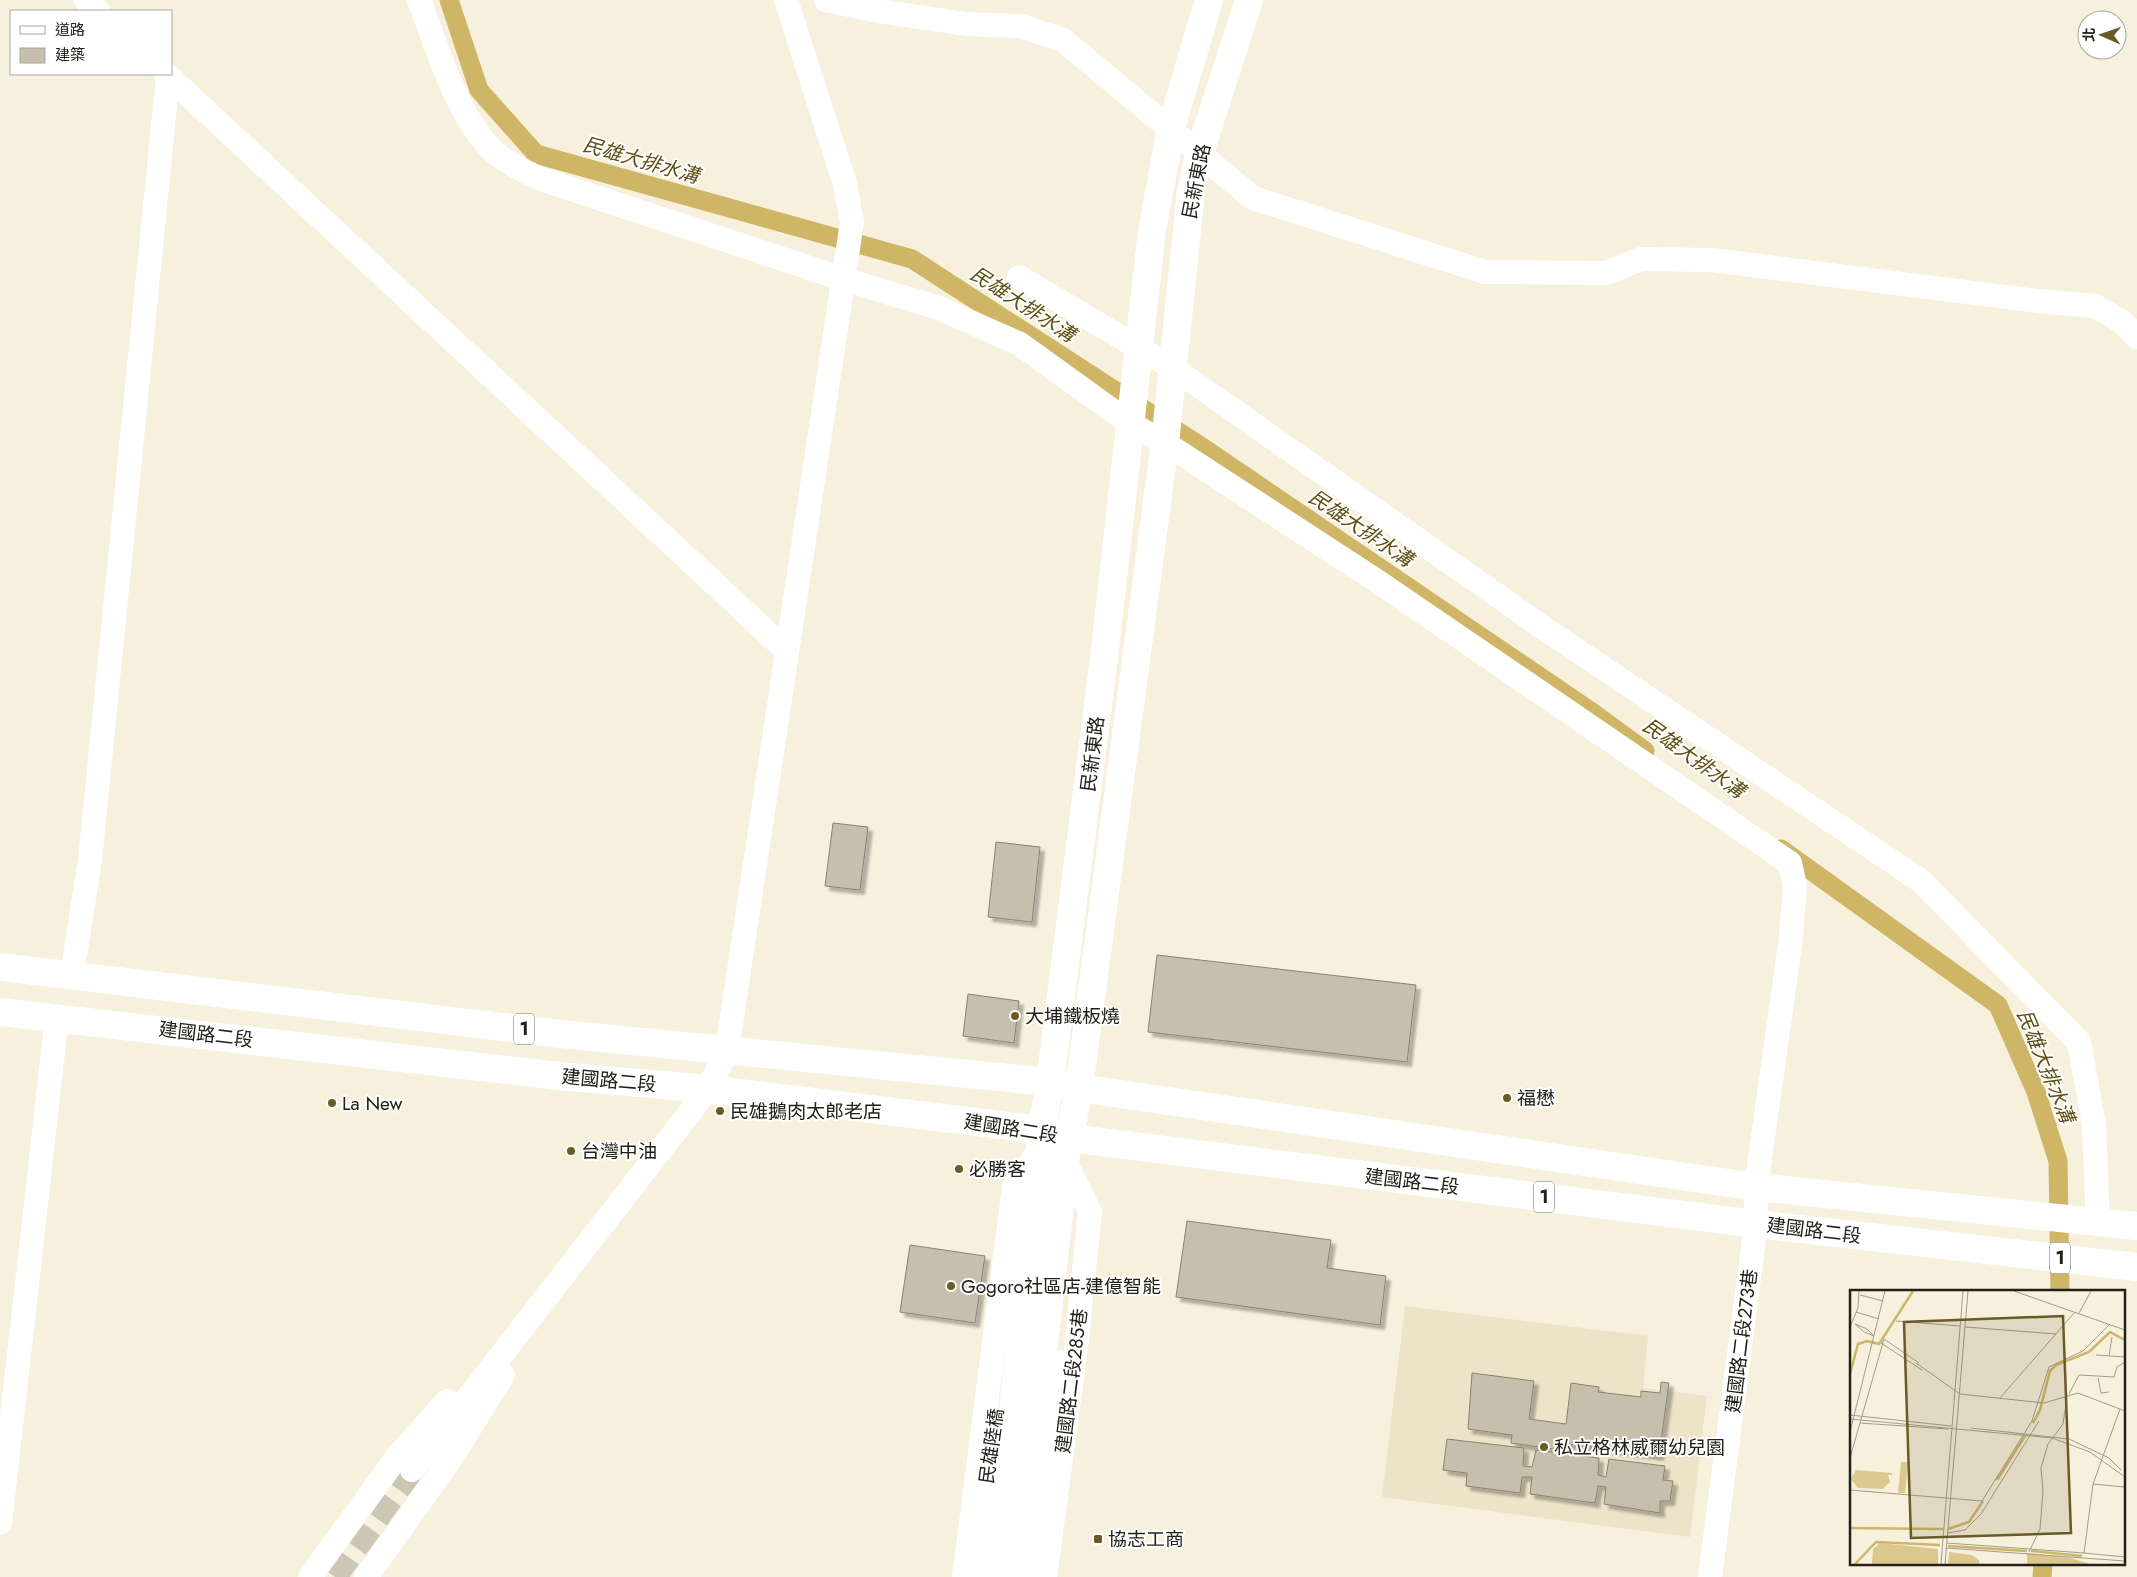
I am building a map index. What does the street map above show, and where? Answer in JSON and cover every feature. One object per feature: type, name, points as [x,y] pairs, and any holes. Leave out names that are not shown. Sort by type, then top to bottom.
[{"type":"main road","name":"民新東路","points":[[1035,1320],[1041,1140],[1104,658],[1152,232],[1171,128],[1209,0]]},
{"type":"main road","name":"民新東路","points":[[1035,1320],[1079,1088],[1165,443],[1190,192],[1199,154],[1249,0]]},
{"type":"main road","name":"建國路二段","points":[[0,966],[561,1034],[1050,1082],[1079,1088],[1756,1187],[2098,1222]]},
{"type":"main road","name":"建國路二段","points":[[0,1012],[57,1017],[559,1076],[708,1089],[1041,1140],[1067,1149],[1756,1224],[2137,1268]]},
{"type":"main road","name":"1","points":[[2098,1222],[2137,1226]]},
{"type":"main road","name":"民雄陸橋","points":[[987,1577],[1012,1420],[1035,1320]]},
{"type":"main road","name":"民雄陸橋","points":[[1011,1577],[1035,1320]]},
{"type":"street","points":[[86,0],[97,10]]},
{"type":"street","name":"建國路二段273巷","points":[[419,0],[445,68],[470,123],[498,155],[538,178],[939,308],[1020,344],[1131,424],[1165,443],[1377,581],[1790,863],[1796,886],[1790,945],[1756,1187],[1756,1224],[1710,1577]]},
{"type":"street","points":[[412,1470],[708,1089],[726,1050],[852,222],[845,184],[786,0]]},
{"type":"street","points":[[826,0],[878,11],[966,24],[1020,26],[1063,40],[1253,198],[1485,272],[1606,273],[1641,259],[1712,260],[2038,301],[2095,306],[2121,321],[2137,337]]},
{"type":"street","points":[[167,75],[787,651]]},
{"type":"street","points":[[72,975],[90,860],[167,75]]},
{"type":"street","points":[[1019,277],[1173,368],[1545,629],[1921,881],[2079,1042],[2094,1125],[2098,1222]]},
{"type":"street","points":[[0,1523],[57,1017]]},
{"type":"street","points":[[964,1577],[1014,1187],[1041,1140]]},
{"type":"street","name":"建國路二段285巷","points":[[1045,1577],[1076,1348],[1090,1212],[1067,1149]]},
{"type":"street","points":[[310,1577],[397,1457],[573,1263]]},
{"type":"street","points":[[366,1577],[449,1461],[573,1263]]},
{"type":"street","points":[[1026,1577],[1035,1320]]},
{"type":"street","name":"民雄陸橋","points":[[973,1577],[1035,1320]]},
{"type":"shaded area","name":"私立格林威爾幼兒園","points":[[1405,1306],[1648,1336],[1643,1388],[1707,1396],[1690,1537],[1382,1497]]},
{"type":"building","points":[[833,823],[868,827],[860,890],[825,886]]},
{"type":"building","points":[[996,842],[1040,847],[1032,922],[988,917]]},
{"type":"building","points":[[1157,955],[1416,985],[1407,1062],[1148,1032]]},
{"type":"building","points":[[968,994],[1019,1001],[1014,1043],[963,1036]]},
{"type":"building","points":[[1187,1221],[1331,1240],[1327,1268],[1386,1276],[1380,1325],[1176,1297]]},
{"type":"building","points":[[910,1245],[985,1256],[975,1323],[900,1312]]},
{"type":"building","points":[[1472,1373],[1534,1381],[1529,1419],[1566,1424],[1571,1383],[1599,1387],[1598,1392],[1641,1397],[1641,1391],[1660,1393],[1661,1382],[1669,1383],[1659,1456],[1568,1444],[1567,1451],[1511,1443],[1512,1435],[1468,1429]]},
{"type":"building","points":[[1447,1439],[1524,1448],[1523,1466],[1532,1467],[1536,1450],[1599,1458],[1598,1475],[1606,1477],[1609,1459],[1665,1466],[1663,1480],[1673,1481],[1670,1501],[1660,1501],[1660,1513],[1604,1504],[1606,1487],[1598,1486],[1595,1503],[1530,1494],[1532,1477],[1522,1477],[1520,1493],[1466,1486],[1467,1473],[1443,1470]]},
{"type":"waterway","name":"民雄大排水溝","points":[[449,0],[479,90],[536,154],[912,259],[1202,447],[1589,710],[1645,751]]},
{"type":"waterway","name":"民雄大排水溝","points":[[1781,849],[1998,1005],[2036,1092],[2058,1161],[2060,1290]]},
{"type":"waterway","name":"民雄大排水溝","points":[[2042,1577],[2043,1564]]},
{"type":"tunnel","points":[[335,1577],[412,1470]]},
{"type":"place","name":"大埔鐵板燒","points":[[1015,1016]]},
{"type":"place","name":"福懋","points":[[1507,1098]]},
{"type":"place","name":"La New","points":[[332,1103]]},
{"type":"place","name":"民雄鵝肉太郎老店","points":[[720,1111]]},
{"type":"place","name":"台灣中油","points":[[571,1151]]},
{"type":"place","name":"必勝客","points":[[959,1169]]},
{"type":"place","name":"Gogoro社區店-建億智能","points":[[951,1286]]},
{"type":"place","name":"私立格林威爾幼兒園","points":[[1544,1447]]},
{"type":"place","name":"協志工商","points":[[1098,1539]]}]
